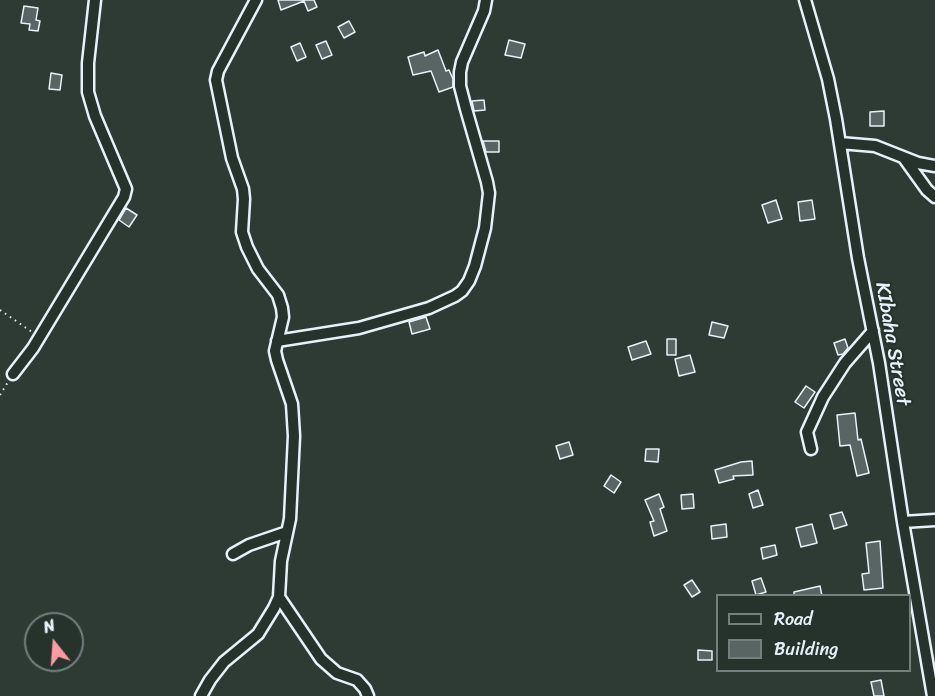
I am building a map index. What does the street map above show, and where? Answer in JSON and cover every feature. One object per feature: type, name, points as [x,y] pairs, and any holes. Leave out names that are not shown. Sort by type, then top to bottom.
[{"type":"street","points":[[13,374],[39,338],[124,197],[126,189],[95,116],[88,92],[88,63],[95,0]]},
{"type":"street","points":[[201,696],[224,662],[258,634],[279,597],[281,561],[292,488],[294,417],[291,395],[275,351],[283,317],[282,308],[278,295],[258,269],[242,232],[243,189],[232,158],[216,80],[218,71],[256,0]]},
{"type":"street","points":[[277,341],[359,328],[418,311],[455,296],[469,281],[485,228],[489,193],[460,86],[460,72],[484,11],[486,0]]},
{"type":"street","name":"KIbaha Street","points":[[805,0],[828,79],[840,143],[850,214],[873,331],[933,696]]},
{"type":"street","points":[[840,143],[875,146],[904,158],[935,166]]},
{"type":"street","points":[[904,158],[927,190],[935,197]]},
{"type":"street","points":[[811,449],[807,432],[823,397],[845,363],[873,331]]},
{"type":"street","points":[[903,522],[935,520]]},
{"type":"street","points":[[233,554],[249,545],[287,532]]},
{"type":"street","points":[[279,597],[321,659],[337,673],[357,680],[368,696]]},
{"type":"path","points":[[0,310],[39,338]]},
{"type":"path","points":[[0,395],[13,374]]},
{"type":"building","points":[[278,0],[314,0],[317,7],[308,11],[304,1],[281,10]]},
{"type":"building","points":[[24,6],[38,8],[36,20],[40,21],[38,31],[29,30],[30,24],[21,23]]},
{"type":"building","points":[[349,21],[355,32],[344,38],[338,27]]},
{"type":"building","points":[[509,40],[525,44],[521,58],[505,55]]},
{"type":"building","points":[[326,41],[332,55],[322,59],[316,45]]},
{"type":"building","points":[[300,43],[306,57],[297,61],[291,47]]},
{"type":"building","points":[[438,50],[446,71],[449,70],[453,79],[453,87],[439,92],[431,71],[413,75],[408,57],[424,52],[425,56]]},
{"type":"building","points":[[51,73],[62,75],[60,90],[49,89]]},
{"type":"building","points":[[484,100],[485,110],[474,111],[472,101]]},
{"type":"building","points":[[884,111],[884,126],[870,126],[870,112]]},
{"type":"building","points":[[483,141],[499,141],[499,152],[486,152]]},
{"type":"building","points":[[776,200],[782,219],[768,223],[762,205]]},
{"type":"building","points":[[812,200],[815,219],[800,221],[798,202]]},
{"type":"building","points":[[126,208],[137,215],[129,227],[119,220]]},
{"type":"building","points":[[426,317],[430,329],[412,334],[409,322]]},
{"type":"building","points":[[712,322],[728,326],[724,338],[709,335]]},
{"type":"building","points":[[667,339],[676,339],[676,355],[667,355]]},
{"type":"building","points":[[845,339],[848,348],[843,354],[838,355],[834,343]]},
{"type":"building","points":[[646,341],[651,354],[632,360],[628,347]]},
{"type":"building","points":[[690,355],[695,372],[679,376],[675,359]]},
{"type":"building","points":[[806,386],[815,392],[804,408],[795,402]]},
{"type":"building","points":[[855,413],[858,440],[861,439],[869,473],[857,476],[850,445],[840,446],[837,415]]},
{"type":"building","points":[[569,442],[573,455],[560,459],[556,446]]},
{"type":"building","points":[[646,449],[659,449],[658,462],[645,461]]},
{"type":"building","points":[[752,461],[753,475],[733,476],[734,479],[719,483],[715,470]]},
{"type":"building","points":[[611,475],[621,482],[614,493],[604,486]]},
{"type":"building","points":[[758,490],[763,505],[753,508],[749,494]]},
{"type":"building","points":[[659,494],[664,507],[660,509],[667,531],[654,536],[650,522],[654,521],[645,500]]},
{"type":"building","points":[[693,494],[694,508],[682,509],[681,495]]},
{"type":"building","points":[[842,512],[847,525],[834,529],[830,515]]},
{"type":"building","points":[[726,524],[727,537],[712,539],[711,526]]},
{"type":"building","points":[[812,524],[817,543],[801,547],[796,528]]},
{"type":"building","points":[[880,541],[883,588],[864,590],[862,574],[869,573],[866,543]]},
{"type":"building","points":[[775,545],[777,555],[763,559],[761,548]]},
{"type":"building","points":[[761,578],[766,592],[756,594],[752,581]]},
{"type":"building","points":[[692,580],[700,592],[692,597],[684,585]]},
{"type":"building","points":[[820,586],[822,594],[794,594],[794,592]]},
{"type":"building","points":[[698,650],[712,651],[712,660],[698,660]]},
{"type":"building","points":[[881,680],[884,696],[874,696],[871,682]]}]
